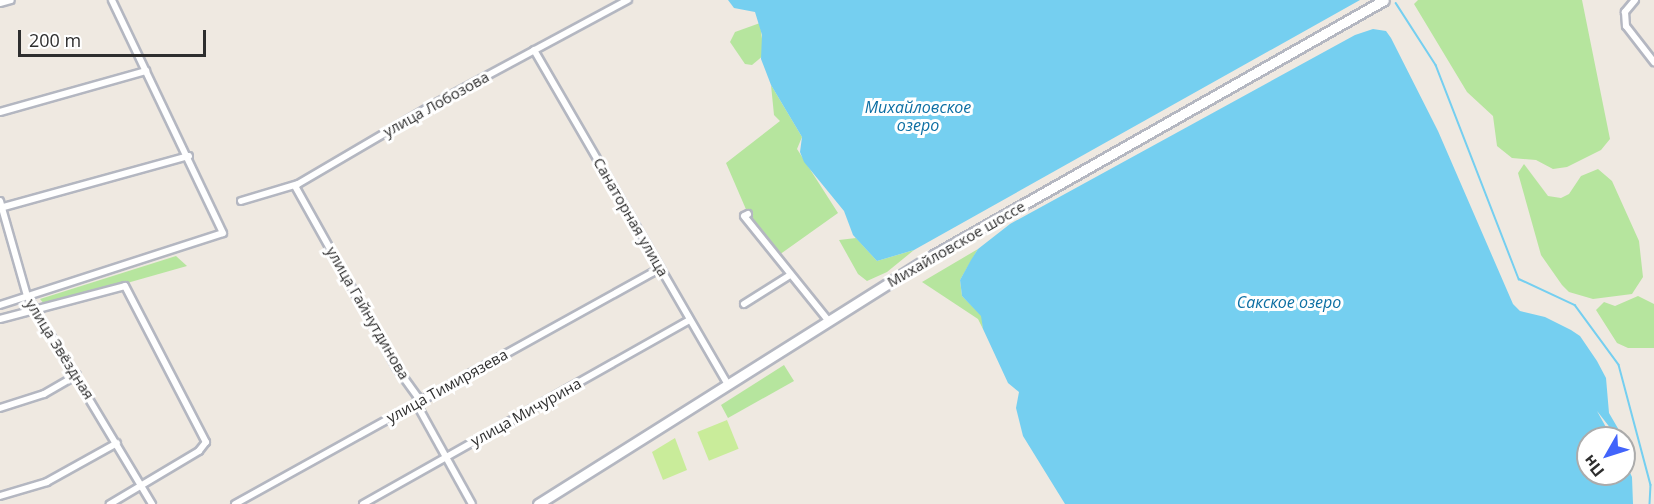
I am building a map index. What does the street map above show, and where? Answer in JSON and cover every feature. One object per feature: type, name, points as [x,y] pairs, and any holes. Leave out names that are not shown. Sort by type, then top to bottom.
[{"type":"main road","name":"Михайловское шоссе","points":[[538,504],[927,259],[1384,0]]},
{"type":"street","points":[[0,3],[11,0]]},
{"type":"street","points":[[0,305],[223,233],[189,156],[112,0]]},
{"type":"street","name":"улица Лобозова","points":[[241,201],[293,186],[534,50],[628,0]]},
{"type":"street","points":[[1635,0],[1626,12],[1626,26],[1654,62]]},
{"type":"street","name":"Санаторная улица","points":[[534,50],[728,384]]},
{"type":"street","points":[[0,112],[146,71]]},
{"type":"street","points":[[1,206],[189,156]]},
{"type":"street","name":"улица Гайнутдинова","points":[[293,186],[396,367],[418,397],[416,403],[472,504]]},
{"type":"street","name":"улица Звёздная","points":[[1,206],[27,296],[77,375],[152,504]]},
{"type":"street","points":[[748,214],[744,216],[828,320]]},
{"type":"street","name":"улица Тимирязева","points":[[235,504],[660,268]]},
{"type":"street","points":[[744,304],[790,275]]},
{"type":"street","points":[[0,319],[125,286],[204,435],[204,447],[142,487],[110,504]]},
{"type":"street","name":"улица Мичурина","points":[[363,504],[690,320]]},
{"type":"street","points":[[0,408],[44,394],[77,375]]},
{"type":"street","points":[[0,496],[47,482],[117,443]]},
{"type":"green space","points":[[1418,0],[1582,0],[1610,139],[1601,150],[1567,167],[1553,169],[1536,160],[1512,158],[1497,146],[1493,116],[1467,92],[1414,4]]},
{"type":"green space","points":[[760,23],[764,55],[752,65],[745,64],[730,42],[735,32]]},
{"type":"green space","points":[[771,85],[802,137],[797,149],[838,213],[779,255],[748,214],[726,163],[780,121],[774,115]]},
{"type":"green space","points":[[1524,164],[1548,196],[1561,198],[1569,194],[1581,176],[1598,169],[1612,181],[1639,241],[1643,277],[1632,294],[1593,299],[1569,292],[1562,285],[1541,255],[1518,173]]},
{"type":"green space","points":[[856,238],[877,261],[914,250],[887,272],[867,281],[858,274],[839,240]]},
{"type":"green space","points":[[978,249],[960,280],[962,296],[982,316],[983,329],[978,319],[922,282]]},
{"type":"green space","points":[[176,256],[187,266],[46,306],[40,299]]},
{"type":"green space","points":[[1638,296],[1654,304],[1654,348],[1628,348],[1617,343],[1596,310],[1604,302],[1615,306]]},
{"type":"green space","points":[[784,365],[794,381],[728,418],[721,405]]},
{"type":"green space","points":[[727,420],[739,449],[709,461],[697,432]]},
{"type":"green space","points":[[675,438],[687,470],[663,480],[652,452]]},
{"type":"water","name":"Михайловское озеро","points":[[728,0],[1360,0],[914,250],[877,261],[853,235],[844,211],[804,162],[800,152],[802,137],[771,85],[761,59],[762,35],[755,12],[734,8]]},
{"type":"water","name":"Сакское озеро","points":[[1373,29],[1386,31],[1391,38],[1438,131],[1513,304],[1520,311],[1545,317],[1580,336],[1597,361],[1606,378],[1609,413],[1617,426],[1609,426],[1597,411],[1605,426],[1576,426],[1576,486],[1632,486],[1633,504],[1065,504],[1023,436],[1016,408],[1019,392],[1008,383],[983,329],[981,316],[962,296],[960,280],[971,260],[978,249],[1010,224],[1355,35]]},
{"type":"waterway","points":[[1396,3],[1436,65],[1519,279],[1575,305],[1619,365],[1651,485],[1650,504]]}]
